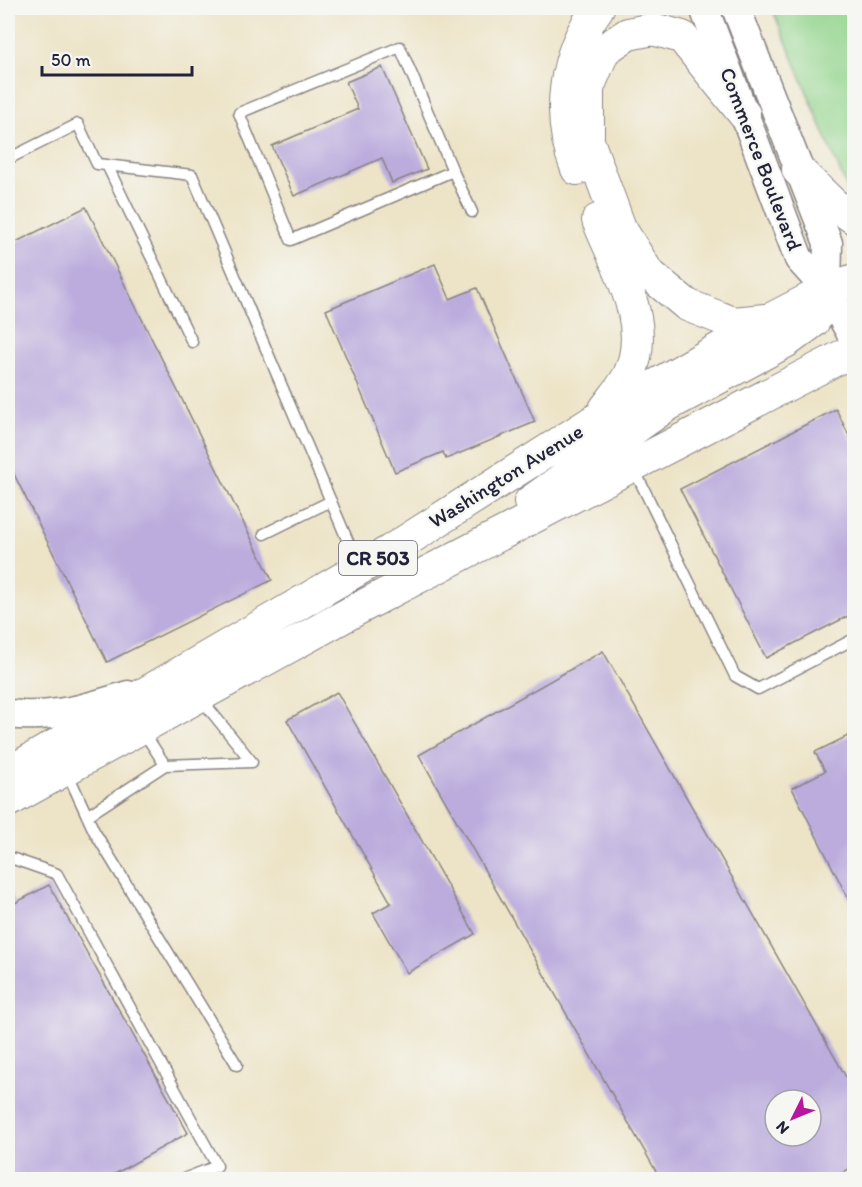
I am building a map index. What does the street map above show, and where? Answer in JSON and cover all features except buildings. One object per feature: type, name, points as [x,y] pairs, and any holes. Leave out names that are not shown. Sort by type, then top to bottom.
[{"type":"main road","points":[[597,419],[629,375],[636,356],[638,334],[636,313],[572,157],[566,126],[565,99],[568,71],[577,43],[598,8]]},
{"type":"main road","points":[[744,114],[682,37],[653,29],[628,34],[604,50],[588,88],[588,141],[620,228],[648,273],[687,305],[733,323],[769,320]]},
{"type":"main road","points":[[798,170],[833,204],[855,218]]},
{"type":"main road","points":[[460,555],[558,481],[666,406],[787,341],[814,321],[841,285]]},
{"type":"main road","name":"Washington Avenue","points":[[8,773],[359,568],[597,419],[769,320],[841,285]]},
{"type":"main road","name":"Washington Avenue","points":[[8,801],[460,555],[855,350]]},
{"type":"street","name":"Commerce Boulevard","points":[[704,8],[798,259],[841,285]]},
{"type":"street","name":"Commerce Boulevard","points":[[736,8],[828,243],[841,285]]},
{"type":"street","points":[[841,285],[855,339]]},
{"type":"street","points":[[8,714],[32,717],[60,715],[153,688]]},
{"type":"lane","points":[[453,171],[291,240],[239,113],[400,47],[472,212]]},
{"type":"lane","points":[[8,159],[78,124],[97,164],[192,175],[359,568]]},
{"type":"lane","points":[[107,165],[192,342]]},
{"type":"lane","points":[[632,466],[735,676],[758,689],[855,639]]},
{"type":"lane","points":[[264,534],[331,501]]},
{"type":"lane","points":[[87,816],[165,765],[252,762],[199,696]]},
{"type":"lane","points":[[141,728],[165,765]]},
{"type":"lane","points":[[65,769],[87,816],[237,1065]]},
{"type":"lane","points":[[8,857],[57,874],[217,1166],[181,1179]]},
{"type":"green space","points":[[772,8],[854,8],[854,205]]}]
